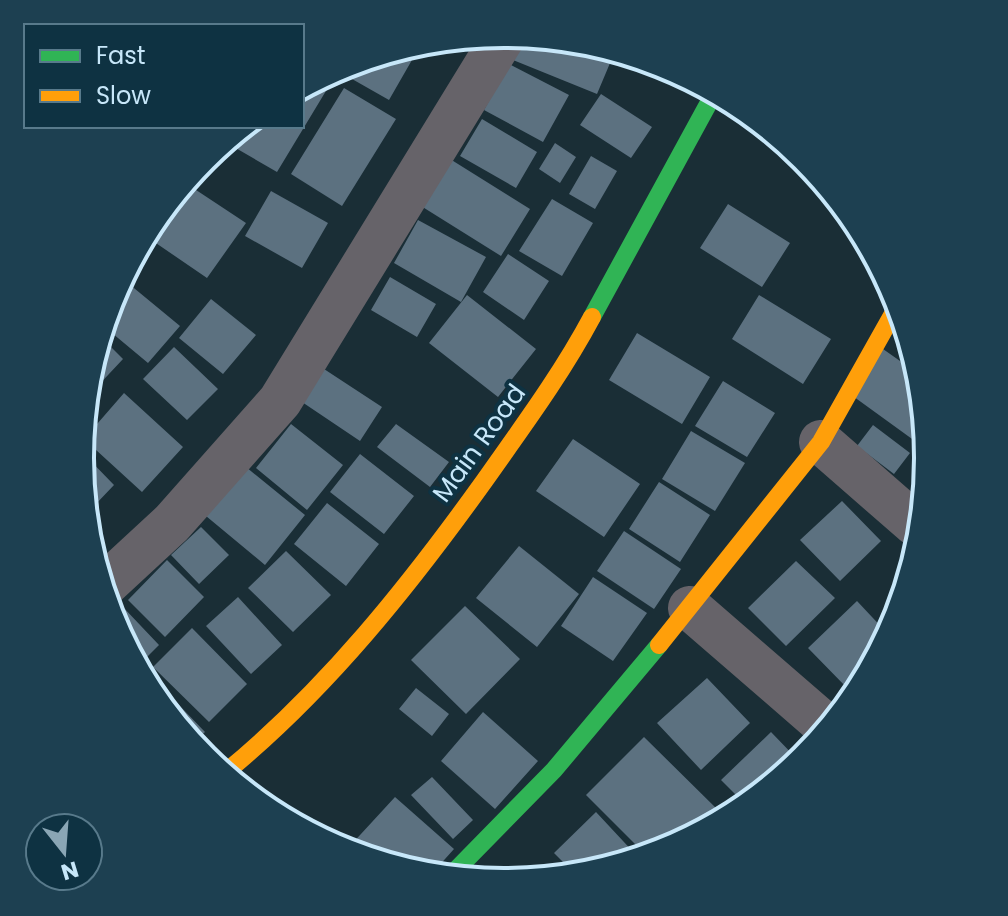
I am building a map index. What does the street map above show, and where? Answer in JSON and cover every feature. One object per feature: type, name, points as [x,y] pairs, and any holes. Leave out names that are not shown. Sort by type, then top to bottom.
[{"type":"street","points":[[112,578],[172,523],[280,401],[496,48]]},
{"type":"street","name":"Main Road","points":[[234,766],[277,730],[413,580],[562,372],[709,103]]},
{"type":"street","points":[[461,865],[554,770],[690,608],[821,442],[890,320]]},
{"type":"street","points":[[821,442],[909,519]]},
{"type":"street","points":[[690,608],[819,720]]},
{"type":"building","points":[[518,49],[558,52],[610,62],[597,94],[513,60]]},
{"type":"building","points":[[413,59],[389,100],[350,78]]},
{"type":"building","points":[[509,64],[569,95],[543,142],[484,110]]},
{"type":"building","points":[[328,88],[304,127],[304,100]]},
{"type":"building","points":[[344,88],[396,119],[342,206],[291,174]]},
{"type":"building","points":[[601,94],[652,127],[631,158],[580,125]]},
{"type":"building","points":[[482,119],[537,152],[516,188],[460,156]]},
{"type":"building","points":[[261,128],[304,128],[277,172],[236,148]]},
{"type":"building","points":[[555,143],[576,157],[560,183],[539,169]]},
{"type":"building","points":[[591,156],[617,171],[595,209],[569,194]]},
{"type":"building","points":[[450,159],[530,209],[501,256],[421,206]]},
{"type":"building","points":[[195,189],[246,223],[207,278],[155,243]]},
{"type":"building","points":[[271,191],[328,223],[302,268],[245,236]]},
{"type":"building","points":[[552,199],[593,223],[562,276],[519,251]]},
{"type":"building","points":[[728,204],[790,243],[762,287],[700,248]]},
{"type":"building","points":[[418,220],[486,257],[461,302],[394,263]]},
{"type":"building","points":[[508,254],[549,281],[524,320],[483,292]]},
{"type":"building","points":[[390,277],[436,304],[417,337],[371,310]]},
{"type":"building","points":[[132,286],[180,326],[148,363],[113,334]]},
{"type":"building","points":[[467,295],[536,349],[498,397],[429,343]]},
{"type":"building","points":[[759,295],[831,339],[803,384],[732,339]]},
{"type":"building","points":[[211,299],[256,335],[223,374],[179,338]]},
{"type":"building","points":[[637,333],[710,377],[682,424],[609,380]]},
{"type":"building","points":[[110,346],[123,359],[101,382]]},
{"type":"building","points":[[174,347],[218,389],[187,420],[143,379]]},
{"type":"building","points":[[883,349],[902,363],[913,440],[850,394]]},
{"type":"building","points":[[324,369],[382,407],[360,441],[302,402]]},
{"type":"building","points":[[723,381],[775,413],[747,457],[695,426]]},
{"type":"building","points":[[124,393],[183,447],[142,492],[94,448],[96,426]]},
{"type":"building","points":[[291,424],[343,465],[307,510],[256,468]]},
{"type":"building","points":[[396,424],[449,462],[430,487],[377,447]]},
{"type":"building","points":[[873,425],[910,453],[894,474],[857,446]]},
{"type":"building","points":[[691,431],[745,463],[715,511],[662,479]]},
{"type":"building","points":[[573,439],[640,484],[604,537],[536,491]]},
{"type":"building","points":[[360,454],[414,496],[384,534],[330,492]]},
{"type":"building","points":[[94,465],[114,485],[97,503]]},
{"type":"building","points":[[246,467],[305,515],[265,565],[206,516]]},
{"type":"building","points":[[659,482],[710,515],[680,562],[629,529]]},
{"type":"building","points":[[842,501],[881,541],[840,581],[800,540]]},
{"type":"building","points":[[327,503],[379,544],[346,586],[294,544]]},
{"type":"building","points":[[201,527],[229,555],[199,584],[171,555]]},
{"type":"building","points":[[624,531],[681,569],[654,609],[597,571]]},
{"type":"building","points":[[519,546],[579,594],[537,647],[476,598]]},
{"type":"building","points":[[286,551],[331,595],[293,632],[248,588]]},
{"type":"building","points":[[167,560],[204,597],[165,637],[128,600]]},
{"type":"building","points":[[796,561],[835,598],[786,646],[748,608]]},
{"type":"building","points":[[593,577],[647,613],[613,661],[561,626]]},
{"type":"building","points":[[238,597],[282,645],[251,674],[206,626]]},
{"type":"building","points":[[857,601],[879,624],[845,686],[808,648]]},
{"type":"building","points":[[122,606],[159,645],[146,658],[136,639]]},
{"type":"building","points":[[465,606],[520,659],[466,714],[411,660]]},
{"type":"building","points":[[192,628],[247,684],[209,722],[153,667]]},
{"type":"building","points":[[707,678],[750,723],[701,770],[657,723]]},
{"type":"building","points":[[416,688],[449,714],[432,736],[399,709]]},
{"type":"building","points":[[170,696],[205,732],[202,735]]},
{"type":"building","points":[[483,712],[538,761],[495,809],[441,761]]},
{"type":"building","points":[[771,732],[790,752],[737,796],[721,780]]},
{"type":"building","points":[[644,737],[716,808],[685,826],[637,846],[586,795]]},
{"type":"building","points":[[432,777],[473,820],[453,839],[411,795]]},
{"type":"building","points":[[395,797],[454,849],[442,863],[398,854],[355,840]]},
{"type":"building","points":[[596,812],[630,848],[564,863],[554,853]]},
{"type":"traffic: fast","points":[[592,317],[709,103]]},
{"type":"traffic: fast","points":[[461,865],[554,770],[659,645]]},
{"type":"traffic: slow","points":[[233,766],[332,671],[396,597],[456,520],[527,420],[592,317]]},
{"type":"traffic: slow","points":[[659,645],[821,442],[890,320]]}]
